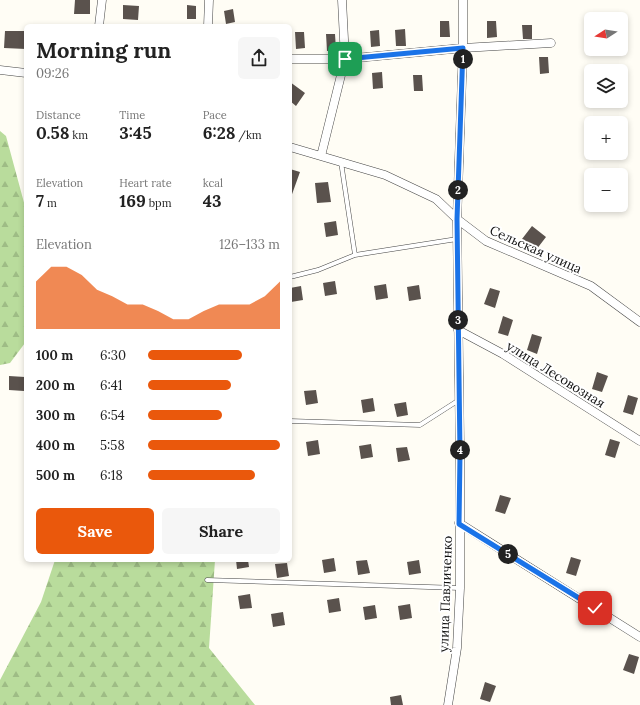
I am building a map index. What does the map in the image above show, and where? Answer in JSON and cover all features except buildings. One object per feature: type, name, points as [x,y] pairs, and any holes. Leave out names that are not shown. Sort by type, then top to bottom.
[{"type":"street","points":[[99,24],[102,0]]},
{"type":"street","points":[[208,24],[209,0]]},
{"type":"street","points":[[321,156],[345,59],[342,0]]},
{"type":"street","name":"улица Павличенко","points":[[449,704],[457,648],[460,588],[457,219],[463,48],[463,0]]},
{"type":"street","points":[[292,59],[345,59],[463,48],[552,44]]},
{"type":"street","points":[[0,70],[24,73]]},
{"type":"street","name":"Сельская улица","points":[[292,148],[385,175],[436,199],[457,219],[486,241],[590,286],[640,322]]},
{"type":"street","name":"улица Лесовозная","points":[[458,330],[503,354],[640,441]]},
{"type":"street","points":[[459,524],[640,637]]},
{"type":"lane","points":[[342,162],[355,255]]},
{"type":"lane","points":[[292,276],[318,270],[355,255],[457,239]]},
{"type":"lane","points":[[292,421],[420,425],[459,400]]},
{"type":"lane","points":[[207,580],[460,588]]},
{"type":"green space","points":[[0,131],[6,136],[24,203],[24,344],[10,363],[0,365]]},
{"type":"green space","points":[[54,562],[215,562],[209,648],[255,705],[0,705],[0,680],[41,602]]},
{"type":"route","points":[[345,59],[463,48],[457,219],[460,454],[459,524],[595,608]]}]
